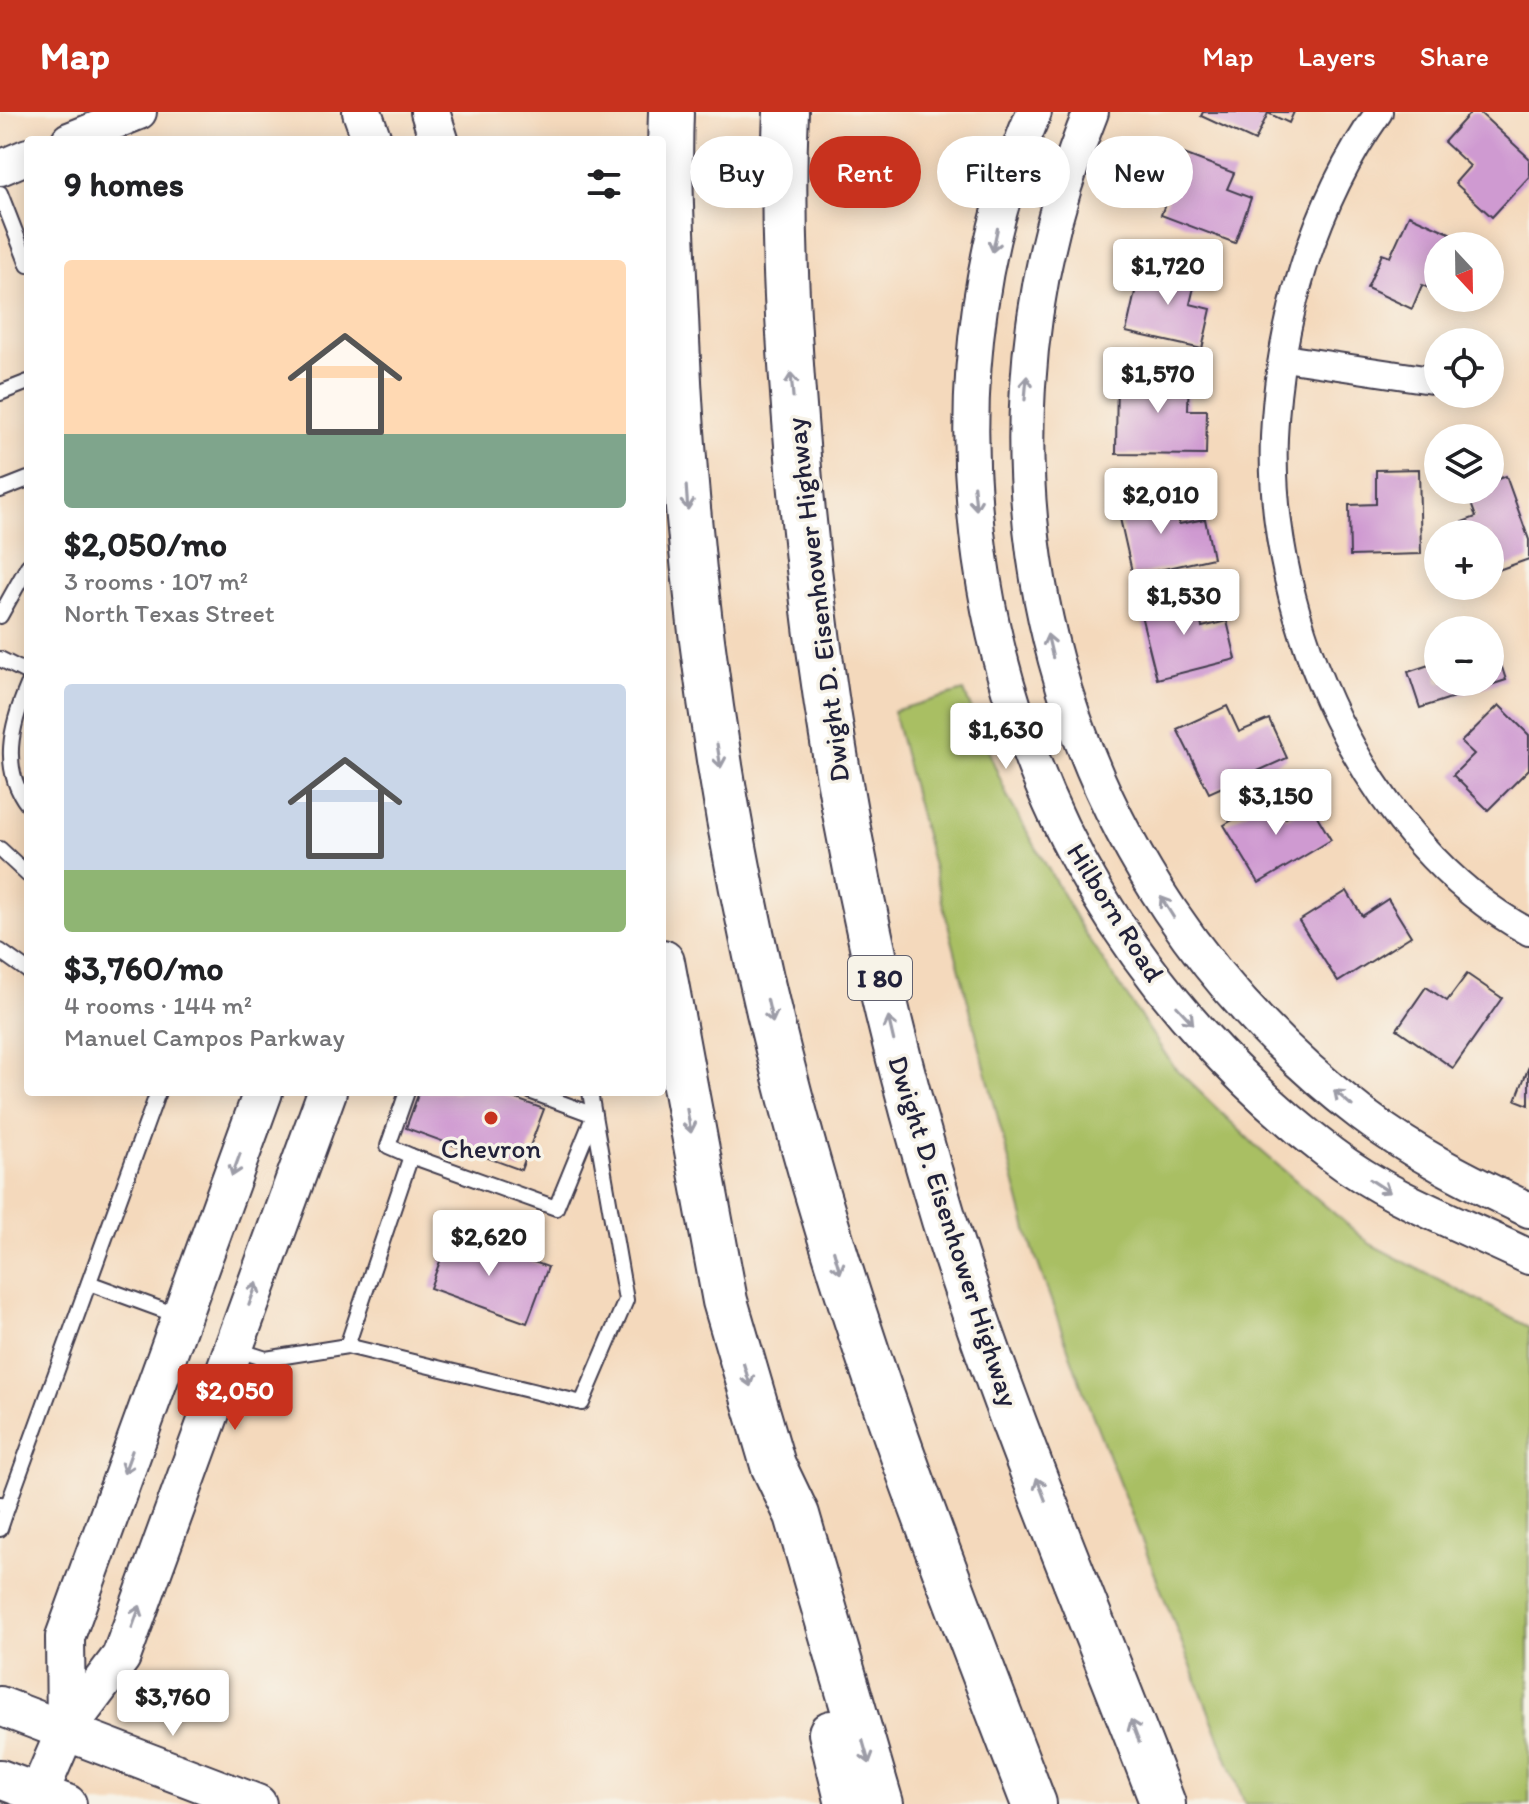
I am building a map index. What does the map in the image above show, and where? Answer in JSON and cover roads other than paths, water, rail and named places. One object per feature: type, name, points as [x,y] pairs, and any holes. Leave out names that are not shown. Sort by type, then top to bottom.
[{"type":"highway","points":[[671,112],[673,224],[689,531],[706,675],[735,862],[791,1099],[842,1276],[904,1456],[1034,1804]]},
{"type":"highway","name":"Dwight D. Eisenhower Highway","points":[[786,112],[789,339],[802,515],[819,661],[849,840],[898,1057],[945,1223],[1007,1401],[1163,1804]]},
{"type":"highway","points":[[666,251],[673,224]]},
{"type":"highway","points":[[666,986],[725,1301],[773,1465],[797,1515],[881,1804]]},
{"type":"highway","points":[[773,1465],[779,1516],[848,1804]]},
{"type":"main road","points":[[362,112],[371,136]]},
{"type":"main road","points":[[430,112],[438,136]]},
{"type":"main road","points":[[0,1779],[47,1800],[66,1730],[65,1637],[262,1096]]},
{"type":"main road","points":[[66,1730],[121,1657],[326,1096]]},
{"type":"main road","points":[[0,1706],[257,1804]]},
{"type":"street","points":[[79,136],[139,112]]},
{"type":"street","name":"Hilborn Road","points":[[1034,112],[1002,206],[980,312],[971,410],[974,485],[985,591],[1007,684],[1032,757],[1095,890],[1133,948],[1175,1004],[1250,1085],[1332,1155],[1397,1198],[1529,1257]]},
{"type":"street","name":"Hilborn Road","points":[[1091,112],[1055,216],[1031,330],[1024,411],[1036,582],[1056,668],[1080,740],[1131,848],[1176,921],[1222,980],[1290,1052],[1364,1116],[1463,1179],[1529,1210]]},
{"type":"street","points":[[1379,112],[1328,195],[1301,275],[1284,358],[1274,437],[1280,531],[1299,620],[1335,714],[1384,801],[1435,861],[1498,915],[1529,932]]},
{"type":"street","points":[[0,168],[24,158]]},
{"type":"street","points":[[1284,358],[1424,379]]},
{"type":"lane","points":[[0,193],[24,255]]},
{"type":"lane","points":[[0,393],[24,384]]},
{"type":"lane","points":[[0,490],[24,481]]},
{"type":"lane","points":[[0,616],[24,573]]},
{"type":"lane","points":[[0,659],[24,671]]},
{"type":"lane","points":[[24,694],[8,731],[7,767],[24,798]]},
{"type":"lane","points":[[0,849],[24,871]]},
{"type":"lane","points":[[0,951],[24,968]]},
{"type":"lane","points":[[0,1529],[4,1505],[157,1096]]},
{"type":"lane","points":[[406,1096],[388,1146],[556,1208],[594,1115]]},
{"type":"lane","points":[[233,1348],[266,1359],[347,1346],[582,1403],[626,1300],[591,1096]]},
{"type":"lane","points":[[561,1098],[594,1115]]},
{"type":"lane","points":[[347,1346],[411,1156]]},
{"type":"lane","points":[[89,1283],[181,1317]]},
{"type":"place","name":"Chevron","points":[[491,1118]]}]
